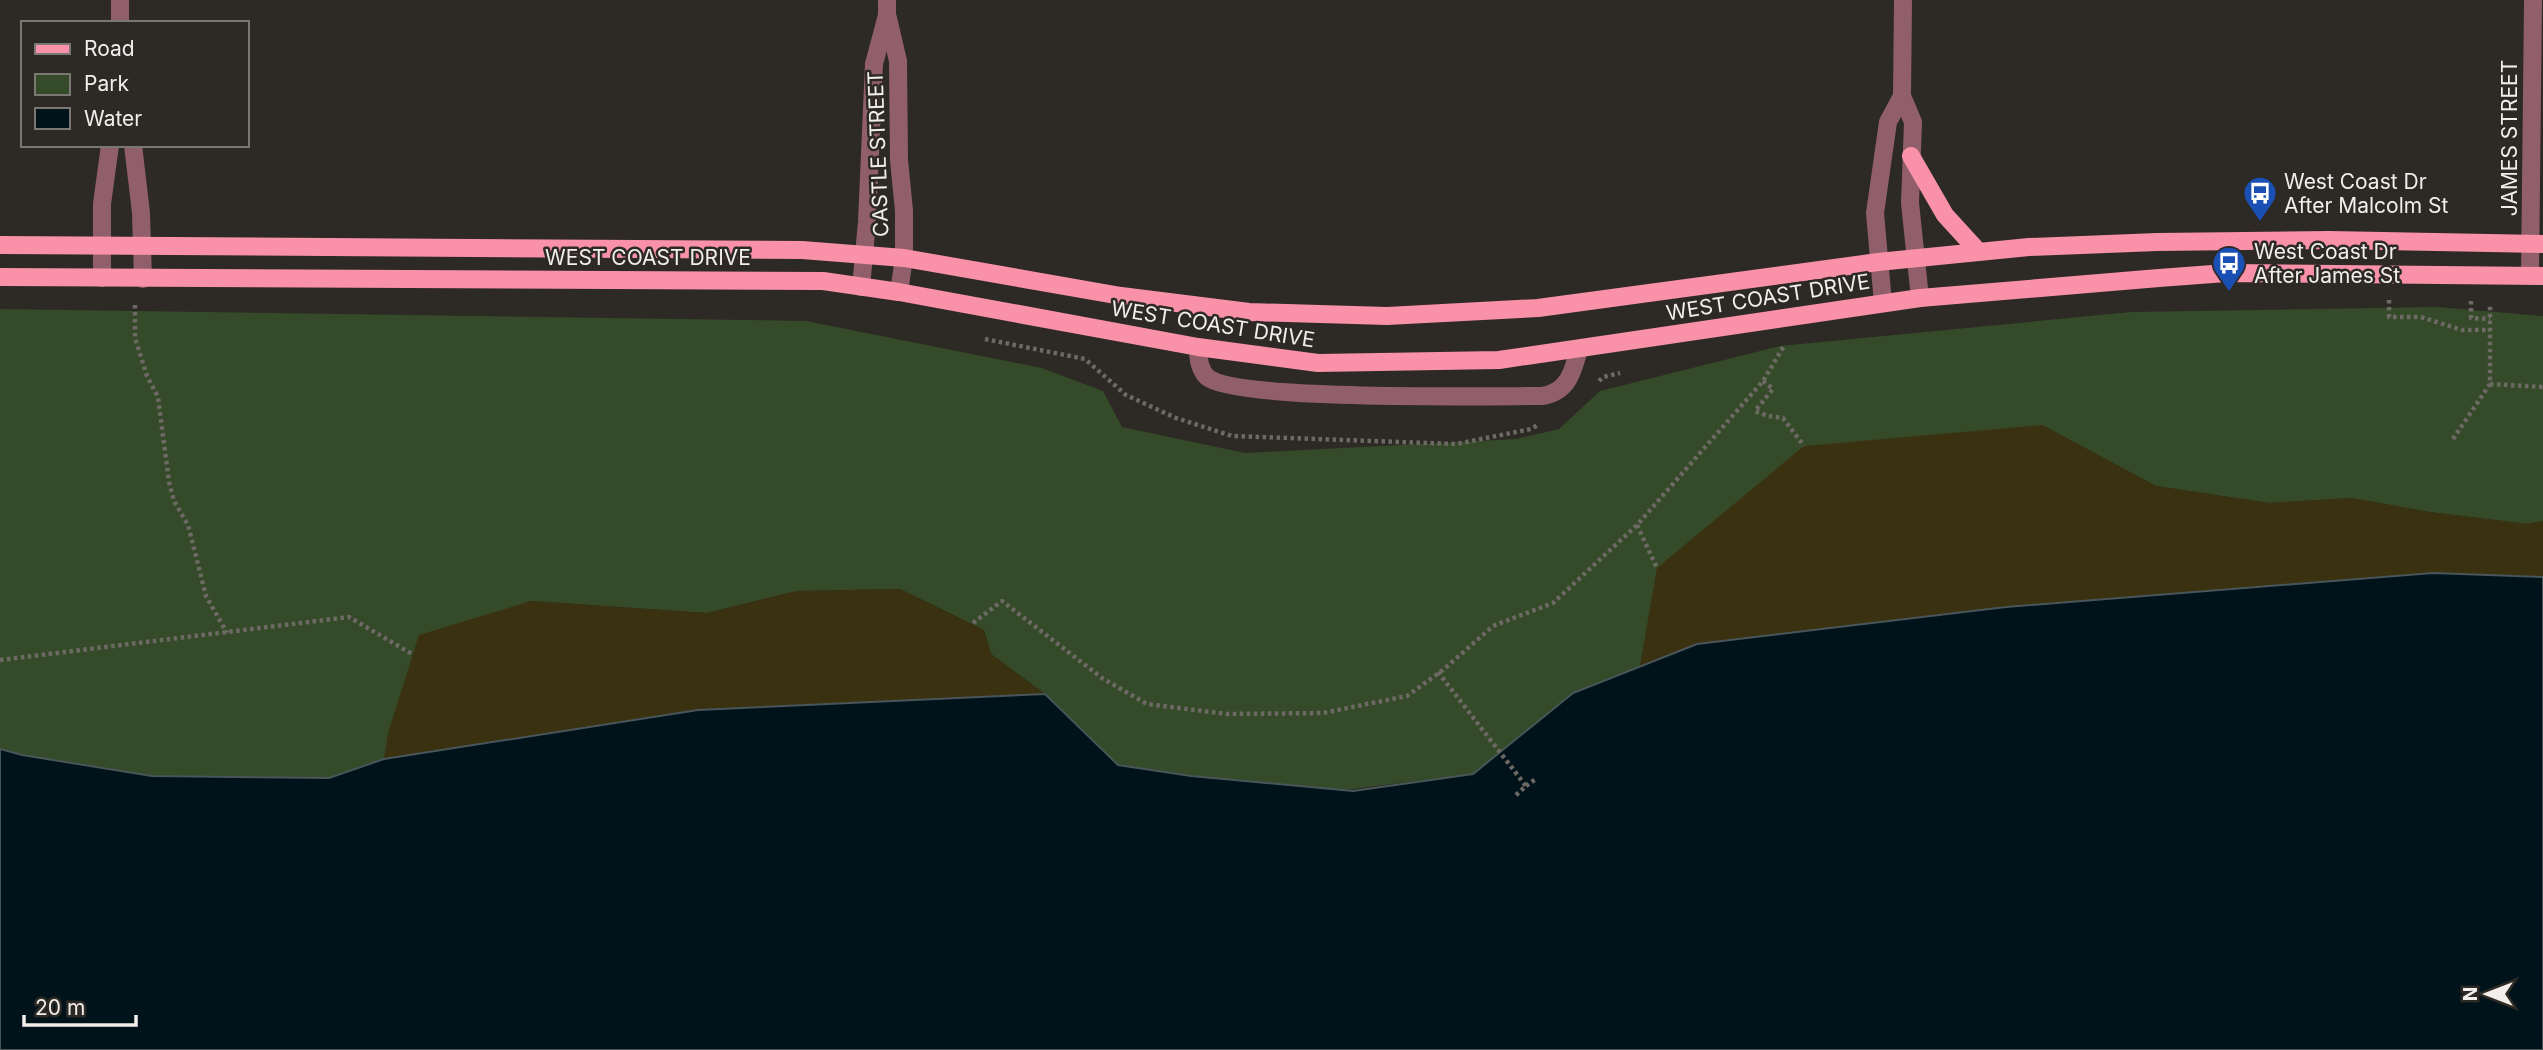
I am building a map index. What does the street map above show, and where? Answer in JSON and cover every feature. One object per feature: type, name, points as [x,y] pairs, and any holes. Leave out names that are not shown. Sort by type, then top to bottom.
[{"type":"main road","points":[[1912,156],[1945,215],[1978,251]]},
{"type":"main road","name":"WEST COAST DRIVE","points":[[0,245],[143,244],[865,253],[1121,296],[1223,309],[1387,316],[1538,308],[1878,262],[2088,243],[2329,240],[2537,244]]},
{"type":"main road","name":"WEST COAST DRIVE","points":[[0,277],[822,281],[899,292],[1198,347],[1318,363],[1499,360],[1920,298],[2226,273],[2537,276]]},
{"type":"street","points":[[120,0],[120,21]]},
{"type":"street","points":[[1903,0],[1902,96],[1913,122],[1910,203],[1920,298]]},
{"type":"street","name":"JAMES STREET","points":[[2533,0],[2537,276]]},
{"type":"street","name":"CASTLE STREET","points":[[861,286],[874,64],[887,8]]},
{"type":"street","name":"CASTLE STREET","points":[[887,8],[898,61],[904,258],[899,292]]},
{"type":"street","points":[[1883,303],[1875,213],[1888,122],[1902,96]]},
{"type":"street","points":[[102,278],[102,204],[110,147]]},
{"type":"street","points":[[133,147],[143,244],[143,279]]},
{"type":"street","points":[[1198,347],[1198,362],[1207,377],[1225,385],[1259,390],[1542,396],[1554,394],[1563,387],[1573,369],[1579,349]]},
{"type":"path","points":[[2389,299],[2389,317],[2421,317],[2462,330],[2490,330]]},
{"type":"path","points":[[2471,300],[2471,318],[2490,319]]},
{"type":"path","points":[[2453,439],[2490,384],[2490,300]]},
{"type":"path","points":[[135,305],[135,338],[147,376],[158,397],[174,501],[188,525],[206,596],[227,633]]},
{"type":"path","points":[[973,624],[1002,601],[1102,678],[1147,704],[1227,714],[1323,713],[1407,696],[1443,670],[1493,626],[1553,603],[1637,525],[1763,381],[1786,342]]},
{"type":"path","points":[[1763,381],[1773,388],[1755,411],[1783,418],[1804,446]]},
{"type":"path","points":[[2490,384],[2543,387]]},
{"type":"path","points":[[1637,525],[1657,568]]},
{"type":"path","points":[[0,660],[349,617],[412,654]]},
{"type":"path","points":[[1438,672],[1526,786]]},
{"type":"path","points":[[1516,794],[1537,778]]},
{"type":"green space","points":[[2437,307],[2543,316],[2543,521],[2528,524],[2430,512],[2351,498],[2269,503],[2156,486],[2042,425],[1658,568],[1640,666],[1573,693],[1473,774],[1344,790],[1191,776],[1118,765],[1045,694],[991,654],[984,630],[900,589],[797,591],[707,613],[531,601],[389,730],[384,759],[329,778],[152,776],[0,749],[0,309],[806,321],[1042,368],[1103,391],[1122,427],[1245,453],[1516,439],[1559,429],[1600,391],[1780,346],[2131,312]]},
{"type":"sand","points":[[2042,425],[2156,486],[2269,503],[2351,498],[2430,512],[2528,524],[2543,521],[2543,577],[2433,573],[2006,607],[1697,644],[1640,666],[1657,568],[1804,446]]},
{"type":"sand","points":[[900,589],[984,630],[991,654],[1045,694],[698,710],[384,759],[389,730],[419,635],[531,601],[707,613],[797,591]]},
{"type":"water","points":[[2433,573],[2543,577],[2543,1050],[0,1050],[0,749],[152,776],[329,778],[384,759],[698,710],[1045,694],[1118,765],[1191,776],[1353,791],[1473,774],[1573,693],[1697,644],[2006,607]]},
{"type":"place","name":"West Coast Dr After Malcolm St","points":[[2260,223]]},
{"type":"place","name":"West Coast Dr After James St","points":[[2229,293]]}]
